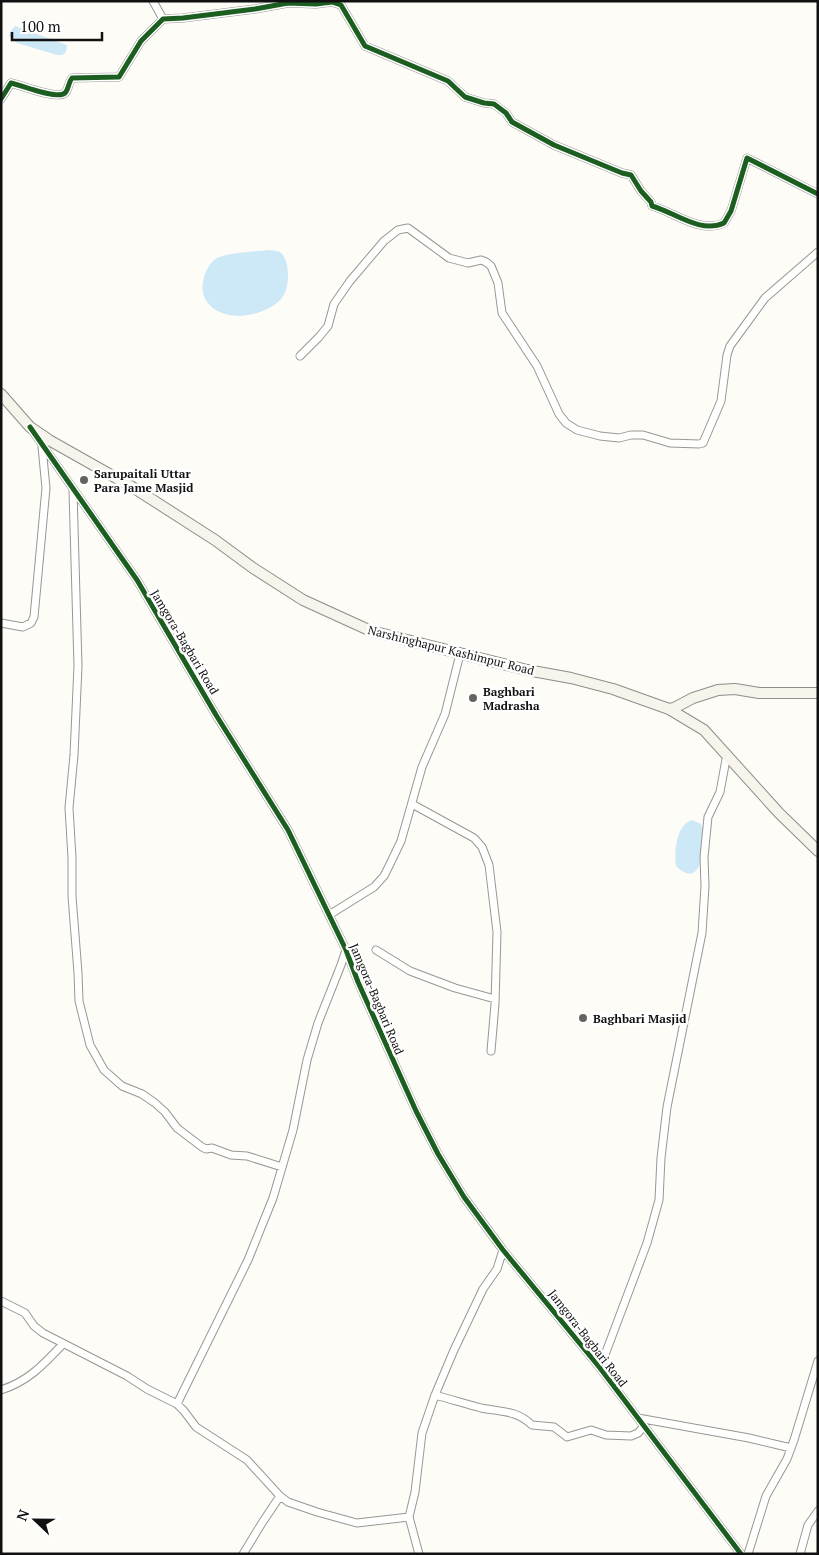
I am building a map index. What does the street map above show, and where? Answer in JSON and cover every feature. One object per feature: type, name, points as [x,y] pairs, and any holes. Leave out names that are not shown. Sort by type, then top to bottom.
[{"type":"main road","name":"Narshinghapur Kashimpur Road","points":[[1,394],[30,427],[49,440],[134,488],[215,540],[252,568],[302,600],[371,631],[527,670],[571,678],[613,689],[669,709],[704,730],[779,813],[818,851]]},
{"type":"main road","points":[[669,709],[693,698],[718,690],[735,689],[760,693],[818,693]]},
{"type":"street","points":[[153,1],[163,18]]},
{"type":"street","points":[[1,99],[11,83],[55,95],[64,94],[69,81],[73,78],[119,77],[141,41],[163,18],[182,18],[255,9],[288,2],[316,4],[338,2],[365,46],[448,81],[465,96],[484,103],[494,104],[506,113],[512,122],[554,146],[631,175],[640,191],[651,202],[652,206],[689,221],[702,226],[724,223],[731,210],[747,158],[818,194]]},
{"type":"street","points":[[300,356],[320,337],[328,326],[334,304],[350,281],[384,242],[398,230],[408,228],[449,258],[468,263],[481,260],[491,266],[498,282],[502,313],[537,366],[559,414],[566,423],[576,430],[600,436],[619,438],[643,435],[670,442],[699,444],[703,443],[721,401],[727,355],[730,346],[766,298],[818,252]]},
{"type":"street","name":"Jamgora-Bagbari Road","points":[[30,427],[137,580],[216,715],[288,830],[346,950],[358,982],[416,1111],[438,1154],[464,1197],[503,1250],[600,1368],[741,1554]]},
{"type":"street","points":[[1,624],[23,627],[31,623],[34,617],[46,488],[42,446]]},
{"type":"street","points":[[73,489],[78,666],[74,755],[69,808],[72,896],[79,1000],[90,1045],[104,1070],[122,1086],[155,1103],[177,1128],[202,1148],[212,1148],[231,1155],[247,1156],[282,1167]]},
{"type":"street","points":[[329,914],[369,890],[384,876],[401,841],[422,767],[445,714],[460,654]]},
{"type":"street","points":[[600,1368],[644,1250],[659,1200],[661,1158],[667,1108],[702,933],[705,886],[704,857],[708,817],[720,792],[727,754]]},
{"type":"street","points":[[412,804],[474,838],[485,853],[489,865],[497,932],[491,1051]]},
{"type":"street","points":[[177,1404],[248,1260],[273,1198],[293,1130],[307,1060],[318,1023],[346,950]]},
{"type":"street","points":[[376,950],[410,971],[455,988],[495,998]]},
{"type":"street","points":[[419,1554],[409,1517],[422,1433],[435,1395],[483,1289],[497,1268],[503,1250]]},
{"type":"street","points":[[1,1301],[25,1313],[34,1326],[63,1344],[177,1404],[202,1432],[248,1460],[280,1496],[288,1502],[357,1522],[409,1517]]},
{"type":"street","points":[[1,1390],[11,1387],[37,1372],[63,1344]]},
{"type":"street","points":[[748,1554],[766,1496],[791,1448],[818,1361]]},
{"type":"street","points":[[435,1395],[482,1408],[510,1412],[526,1419],[532,1426],[554,1427],[567,1437],[591,1430],[612,1436],[632,1436],[638,1433],[644,1426]]},
{"type":"street","points":[[638,1418],[749,1438],[791,1448]]},
{"type":"street","points":[[243,1554],[280,1496]]},
{"type":"street","points":[[800,1554],[808,1525],[818,1511]]},
{"type":"water","points":[[15,26],[67,45],[66,52],[62,55],[57,55],[17,43],[9,36]]},
{"type":"water","points":[[269,250],[282,253],[288,271],[284,295],[277,303],[262,311],[240,316],[223,313],[210,306],[203,294],[203,286],[205,274],[212,262],[228,254]]},
{"type":"water","points":[[692,820],[701,824],[703,851],[697,869],[692,873],[685,873],[676,866],[675,854],[677,840],[682,827]]},
{"type":"cycle path","points":[[1,99],[11,83],[61,95],[65,93],[72,78],[119,77],[141,41],[163,19],[255,9],[288,3],[316,4],[332,2],[341,5],[365,46],[448,81],[465,97],[494,104],[506,113],[512,122],[554,145],[631,175],[652,206],[687,221],[706,226],[724,223],[731,211],[747,158],[818,194]]},
{"type":"cycle path","points":[[30,427],[137,580],[216,715],[288,830],[346,950],[358,982],[416,1111],[438,1154],[464,1197],[503,1250],[600,1368],[741,1554]]},
{"type":"place","name":"Sarupaitali Uttar Para Jame Masjid","points":[[84,480]]},
{"type":"place","name":"Baghbari Madrasha","points":[[473,698]]},
{"type":"place","name":"Baghbari Masjid","points":[[583,1018]]}]
